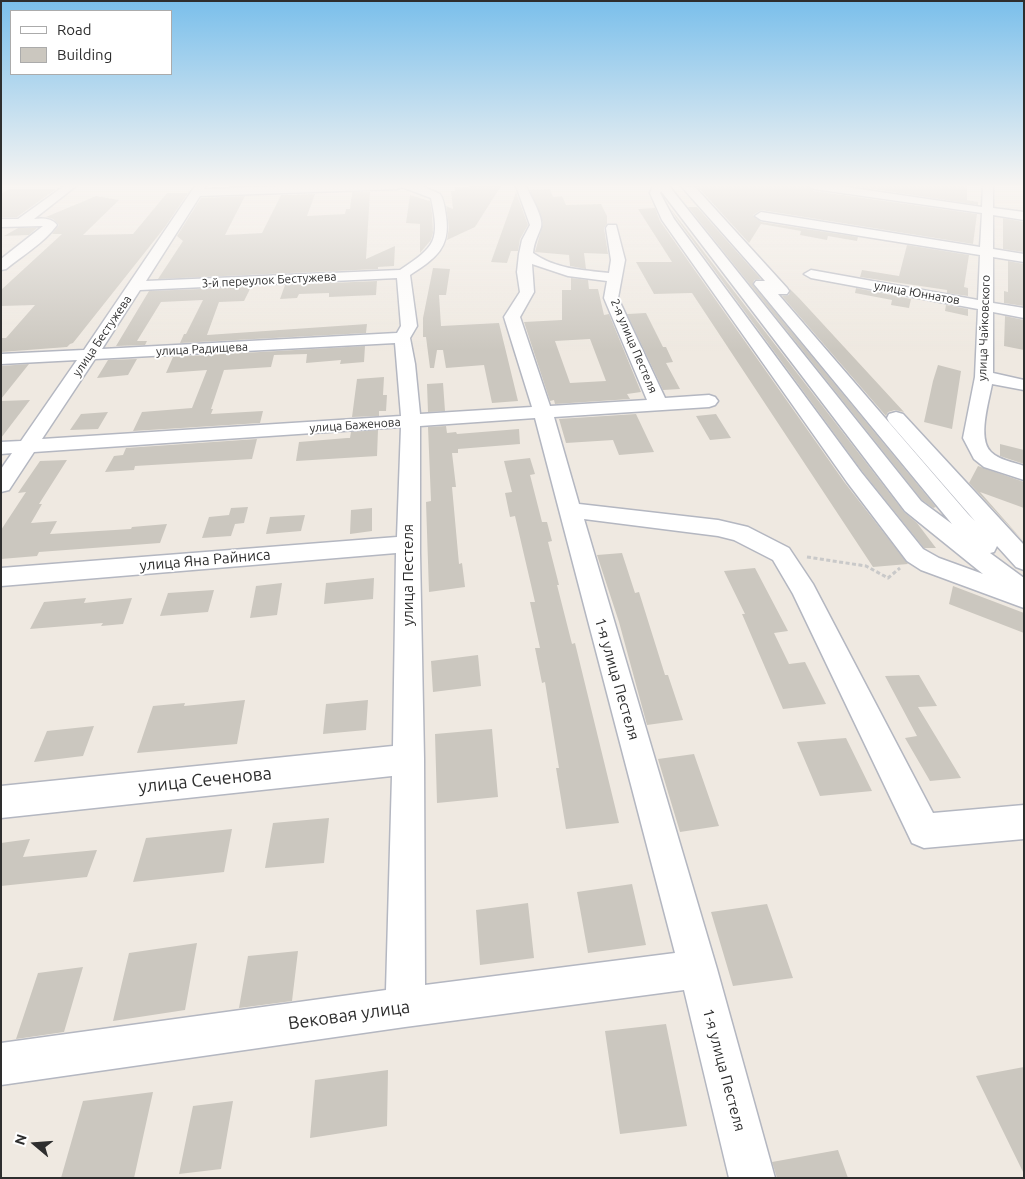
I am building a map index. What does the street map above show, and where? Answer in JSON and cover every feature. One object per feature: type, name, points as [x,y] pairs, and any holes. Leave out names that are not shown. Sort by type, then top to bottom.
[{"type":"street","points":[[1,266],[34,241]]},
{"type":"street","name":"улица Бестужева","points":[[1,485],[166,241]]},
{"type":"street","points":[[403,274],[432,253],[441,241]]},
{"type":"street","name":"1-я улица Пестеля","points":[[528,241],[524,272],[527,292],[512,317],[543,412],[698,969],[752,1178]]},
{"type":"street","name":"2-я улица Пестеля","points":[[614,241],[618,260],[611,298],[659,405]]},
{"type":"street","points":[[673,241],[738,336],[903,566]]},
{"type":"street","points":[[683,241],[854,477],[916,555],[930,564],[1024,598]]},
{"type":"street","points":[[707,241],[945,547]]},
{"type":"street","points":[[724,241],[960,519],[990,551],[1024,578]]},
{"type":"street","points":[[738,241],[1024,561]]},
{"type":"street","points":[[919,241],[1024,258]]},
{"type":"street","name":"улица Чайковского","points":[[988,241],[984,306],[984,377],[972,438],[981,455],[991,462],[1024,473]]},
{"type":"street","points":[[526,254],[533,261],[551,267],[570,272],[614,278]]},
{"type":"street","name":"3-й переулок Бестужева","points":[[136,286],[403,274]]},
{"type":"street","name":"улица Пестеля","points":[[403,274],[409,326],[402,338],[406,357],[410,421],[408,544],[409,758],[405,1007]]},
{"type":"street","name":"улица Юннатов","points":[[811,274],[1024,313]]},
{"type":"street","name":"улица Радищева","points":[[1,359],[402,338]]},
{"type":"street","points":[[984,377],[1024,385]]},
{"type":"street","name":"улица Баженова","points":[[1,448],[709,401]]},
{"type":"street","points":[[913,506],[1024,592]]},
{"type":"street","points":[[569,510],[718,528],[740,533],[781,554],[804,591],[924,831],[1024,822]]},
{"type":"street","name":"улица Яна Райниса","points":[[1,577],[408,544]]},
{"type":"street","name":"улица Сеченова","points":[[1,802],[409,758]]},
{"type":"street","name":"Вековая улица","points":[[1,1064],[405,1007],[698,969]]},
{"type":"path","points":[[781,554],[866,566],[888,578],[903,566]]},
{"type":"building","points":[[54,241],[154,241],[73,343],[67,347],[1,352],[1,338],[6,338],[35,305],[1,306],[1,290]]},
{"type":"building","points":[[183,241],[367,241],[366,259],[395,246],[394,266],[378,267],[378,269],[158,279]]},
{"type":"building","points":[[420,241],[430,241],[420,253]]},
{"type":"building","points":[[498,241],[520,241],[518,251],[511,251],[507,263],[491,262]]},
{"type":"building","points":[[538,241],[606,241],[608,254],[584,253],[586,269],[570,266],[569,255],[535,252]]},
{"type":"building","points":[[659,241],[674,241],[845,483],[908,564],[873,567],[692,293],[654,294],[636,262],[672,262]]},
{"type":"building","points":[[693,241],[695,241],[904,512],[917,523],[936,548],[924,548],[862,471]]},
{"type":"building","points":[[715,241],[727,241],[761,279],[754,280],[753,285],[936,507],[933,508],[922,500]]},
{"type":"building","points":[[954,241],[973,241],[973,244]]},
{"type":"building","points":[[1003,241],[1024,241],[1024,252],[1003,249]]},
{"type":"building","points":[[907,245],[969,255],[964,287],[968,288],[968,296],[947,293],[947,290],[860,277],[862,270],[899,276]]},
{"type":"building","points":[[1008,261],[1024,264],[1024,306],[1004,303],[1004,291],[1008,292]]},
{"type":"building","points":[[433,268],[450,269],[446,295],[439,295],[441,326],[499,323],[518,401],[492,403],[484,365],[446,368],[443,350],[437,350],[434,368],[430,368],[426,337],[423,337],[423,318]]},
{"type":"building","points":[[571,278],[588,280],[589,289],[598,289],[604,315],[609,314],[641,392],[627,394],[630,399],[555,404],[554,400],[550,401],[524,322],[562,320],[562,290],[571,290]],"holes":[[[590,339],[606,381],[570,383],[555,341]]]},
{"type":"building","points":[[377,281],[376,295],[329,297],[329,293],[299,294],[297,298],[280,299],[285,285]]},
{"type":"building","points":[[251,287],[244,301],[219,302],[207,335],[367,324],[366,333],[180,343],[203,300],[161,302],[137,341],[147,341],[145,345],[116,346],[149,291]]},
{"type":"building","points":[[856,288],[911,299],[909,308],[891,305],[892,300],[855,293]]},
{"type":"building","points":[[790,289],[904,412],[895,410],[888,412],[886,416],[782,296],[789,295]]},
{"type":"building","points":[[946,305],[968,309],[968,316],[945,311]]},
{"type":"building","points":[[646,313],[663,347],[666,347],[673,362],[666,363],[680,389],[663,390],[627,314]]},
{"type":"building","points":[[1005,316],[1024,320],[1024,350],[1004,346]]},
{"type":"building","points":[[365,346],[364,362],[340,364],[341,360],[306,363],[307,354],[274,355],[271,367],[224,370],[211,414],[263,411],[260,423],[133,431],[142,412],[192,408],[207,370],[166,373],[173,357]]},
{"type":"building","points":[[137,359],[128,375],[97,378],[108,360]]},
{"type":"building","points":[[29,364],[1,399],[1,366]]},
{"type":"building","points":[[938,365],[961,371],[952,429],[924,422]]},
{"type":"building","points":[[384,377],[383,395],[387,395],[386,411],[379,411],[379,416],[352,417],[357,379]]},
{"type":"building","points":[[443,383],[445,411],[428,412],[427,384]]},
{"type":"building","points":[[30,400],[1,438],[1,401]]},
{"type":"building","points":[[108,412],[98,429],[70,430],[81,414]]},
{"type":"building","points":[[636,414],[654,452],[619,455],[613,440],[566,443],[559,419]]},
{"type":"building","points":[[716,414],[731,438],[710,440],[696,416]]},
{"type":"building","points":[[446,426],[447,433],[456,432],[457,434],[519,429],[520,444],[458,449],[458,453],[452,453],[456,487],[452,487],[459,564],[462,563],[465,587],[429,592],[426,502],[431,501],[428,427]]},
{"type":"building","points":[[378,430],[377,456],[296,461],[299,442],[350,438],[351,432]]},
{"type":"building","points":[[257,439],[252,459],[135,466],[134,470],[105,472],[114,456],[123,455],[126,448]]},
{"type":"building","points":[[1000,444],[1024,450],[1024,464],[1000,456]]},
{"type":"building","points":[[530,458],[535,474],[530,475],[542,522],[547,522],[552,541],[548,542],[559,585],[557,585],[572,644],[575,643],[619,823],[566,829],[556,768],[559,768],[545,682],[542,683],[535,648],[540,648],[530,602],[535,602],[515,516],[510,517],[505,493],[512,492],[504,461]]},
{"type":"building","points":[[67,460],[39,504],[42,504],[31,523],[57,521],[50,534],[131,529],[132,527],[167,524],[160,543],[39,552],[37,556],[1,559],[1,530],[26,492],[18,493],[40,461]]},
{"type":"building","points":[[978,466],[1024,482],[1024,508],[980,492],[1024,542],[969,483]]},
{"type":"building","points":[[248,507],[244,523],[235,524],[231,536],[202,538],[209,517],[229,515],[231,508]]},
{"type":"building","points":[[372,508],[372,531],[350,534],[351,510]]},
{"type":"building","points":[[305,515],[301,531],[266,534],[270,517]]},
{"type":"building","points":[[622,553],[635,593],[639,592],[665,675],[668,675],[683,720],[647,725],[619,622],[597,555]]},
{"type":"building","points":[[755,568],[788,631],[774,633],[789,664],[805,662],[826,704],[783,709],[742,614],[745,614],[724,571]]},
{"type":"building","points":[[374,578],[373,599],[324,604],[326,583]]},
{"type":"building","points":[[282,583],[277,615],[250,618],[256,586]]},
{"type":"building","points":[[953,586],[1024,613],[1024,633],[949,604]]},
{"type":"building","points":[[214,590],[208,612],[160,616],[168,593]]},
{"type":"building","points":[[86,598],[84,603],[132,598],[123,624],[101,626],[103,623],[30,629],[44,602]]},
{"type":"building","points":[[478,655],[481,686],[433,692],[431,661]]},
{"type":"building","points":[[919,675],[937,706],[918,707],[961,778],[930,781],[905,738],[917,736],[885,676]]},
{"type":"building","points":[[245,700],[237,744],[137,753],[153,706],[185,703],[184,706]]},
{"type":"building","points":[[368,700],[366,730],[323,734],[326,704]]},
{"type":"building","points":[[94,726],[83,756],[34,762],[47,731]]},
{"type":"building","points":[[492,729],[498,797],[437,803],[435,734]]},
{"type":"building","points":[[846,738],[872,791],[820,796],[797,742]]},
{"type":"building","points":[[694,754],[719,826],[680,832],[658,759]]},
{"type":"building","points":[[329,818],[324,863],[265,868],[273,823]]},
{"type":"building","points":[[232,829],[224,872],[133,882],[146,838]]},
{"type":"building","points":[[30,839],[23,857],[97,850],[87,877],[1,886],[1,843]]},
{"type":"building","points":[[632,884],[646,945],[588,953],[577,892]]},
{"type":"building","points":[[528,903],[534,958],[480,965],[476,910]]},
{"type":"building","points":[[767,904],[793,978],[733,986],[711,912]]},
{"type":"building","points":[[197,943],[185,1010],[113,1021],[129,953]]},
{"type":"building","points":[[298,951],[292,1001],[239,1008],[248,956]]},
{"type":"building","points":[[83,967],[64,1032],[16,1039],[38,973]]},
{"type":"building","points":[[666,1024],[687,1126],[620,1134],[605,1031]]},
{"type":"building","points":[[1024,1067],[1024,1174],[976,1076]]},
{"type":"building","points":[[388,1070],[387,1126],[310,1138],[315,1080]]},
{"type":"building","points":[[153,1092],[134,1178],[61,1178],[83,1101]]},
{"type":"building","points":[[233,1101],[221,1169],[179,1174],[193,1106]]},
{"type":"building","points":[[838,1150],[848,1178],[777,1178],[772,1162]]}]
